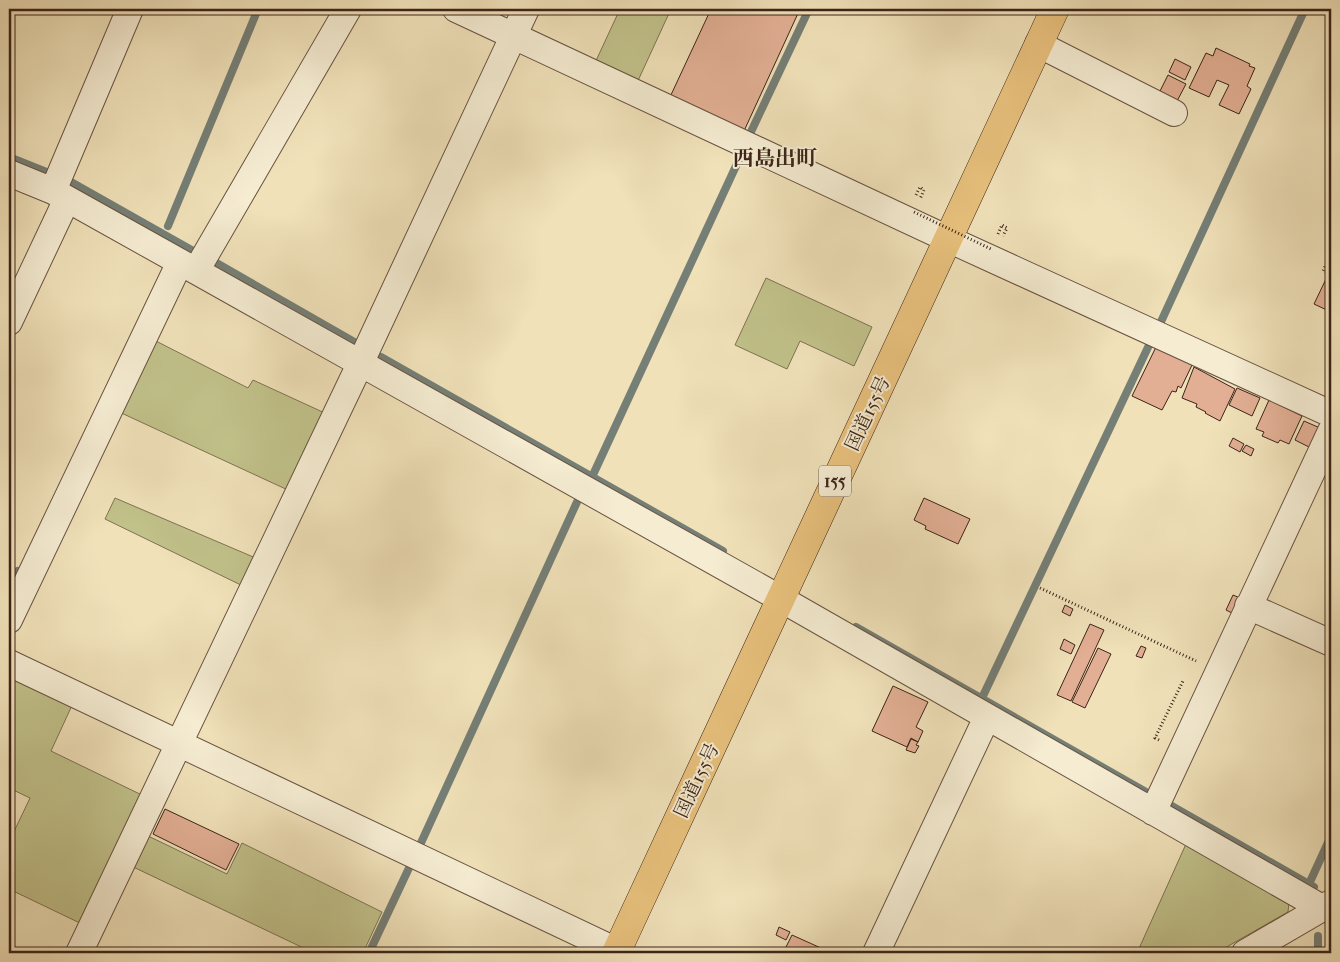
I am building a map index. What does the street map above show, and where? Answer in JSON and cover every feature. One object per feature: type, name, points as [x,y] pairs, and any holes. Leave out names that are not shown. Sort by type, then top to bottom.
[{"type":"highway","name":"国道155号","points":[[618,953],[1055,9]]},
{"type":"street","points":[[9,322],[60,195],[130,9]]},
{"type":"street","points":[[9,620],[188,267],[348,9]]},
{"type":"street","points":[[456,9],[1331,414]]},
{"type":"street","points":[[79,953],[360,364],[526,9]]},
{"type":"street","points":[[1038,44],[1174,113]]},
{"type":"street","points":[[9,173],[60,195],[781,599],[1153,812],[1326,906]]},
{"type":"street","points":[[1153,812],[1331,431]]},
{"type":"street","points":[[1248,606],[1331,643]]},
{"type":"street","points":[[9,663],[618,953]]},
{"type":"street","points":[[876,953],[987,717]]},
{"type":"street","points":[[1245,953],[1326,906]]},
{"type":"path","points":[[914,212],[991,249]]},
{"type":"path","points":[[1331,254],[1324,271],[1331,274]]},
{"type":"path","points":[[1040,588],[1218,671]]},
{"type":"green space","points":[[620,9],[671,9],[636,85],[594,65]]},
{"type":"green space","points":[[766,278],[872,327],[854,366],[800,341],[787,369],[735,345]]},
{"type":"green space","points":[[152,339],[248,388],[253,380],[327,414],[290,491],[117,411]]},
{"type":"green space","points":[[115,498],[258,559],[245,587],[105,519]]},
{"type":"green space","points":[[9,670],[74,701],[51,751],[146,797],[84,925],[9,889],[9,842],[30,798],[9,788]]},
{"type":"green space","points":[[144,834],[227,874],[242,843],[382,912],[363,953],[314,953],[129,865]]},
{"type":"green space","points":[[1186,844],[1289,902],[1288,912],[1216,953],[1137,953]]},
{"type":"building","points":[[711,9],[800,9],[744,131],[670,97]]},
{"type":"building","points":[[1216,48],[1255,68],[1247,86],[1251,89],[1239,114],[1219,105],[1229,85],[1217,80],[1209,97],[1189,88],[1206,53],[1213,56]]},
{"type":"building","points":[[1175,59],[1191,67],[1185,80],[1169,72]]},
{"type":"building","points":[[1168,75],[1186,84],[1176,103],[1158,95]]},
{"type":"building","points":[[1326,279],[1331,281],[1331,312],[1314,304]]},
{"type":"building","points":[[1157,345],[1193,363],[1181,388],[1178,386],[1176,392],[1172,391],[1162,410],[1132,396]]},
{"type":"building","points":[[1194,367],[1235,389],[1220,421],[1196,407],[1197,404],[1182,398]]},
{"type":"building","points":[[1237,388],[1260,398],[1252,416],[1229,405]]},
{"type":"building","points":[[1269,400],[1302,416],[1289,444],[1280,440],[1278,443],[1262,436],[1264,432],[1256,429]]},
{"type":"building","points":[[1304,421],[1320,428],[1311,448],[1295,440]]},
{"type":"building","points":[[1233,438],[1244,444],[1240,452],[1229,446]]},
{"type":"building","points":[[1246,445],[1254,449],[1251,456],[1242,451]]},
{"type":"building","points":[[924,498],[970,519],[958,544],[925,529],[926,526],[914,520]]},
{"type":"building","points":[[1233,595],[1240,598],[1232,613],[1226,610]]},
{"type":"building","points":[[1065,605],[1073,609],[1070,616],[1062,612]]},
{"type":"building","points":[[1090,624],[1104,630],[1071,701],[1057,695]]},
{"type":"building","points":[[1064,639],[1075,645],[1071,654],[1060,649]]},
{"type":"building","points":[[1141,646],[1146,648],[1142,658],[1136,656]]},
{"type":"building","points":[[1098,648],[1111,654],[1085,708],[1072,702]]},
{"type":"building","points":[[893,686],[928,702],[916,727],[923,731],[918,742],[911,738],[907,747],[872,731]]},
{"type":"building","points":[[911,739],[918,742],[916,745],[919,746],[915,753],[906,750]]},
{"type":"building","points":[[165,809],[239,844],[226,870],[153,834]]},
{"type":"building","points":[[779,927],[790,932],[786,940],[776,935]]},
{"type":"building","points":[[792,935],[832,953],[783,953]]},
{"type":"waterway","points":[[168,226],[258,9]]},
{"type":"waterway","points":[[749,136],[809,9]]},
{"type":"waterway","points":[[1159,326],[1305,9]]},
{"type":"waterway","points":[[592,477],[742,153]]},
{"type":"waterway","points":[[9,157],[49,173]]},
{"type":"waterway","points":[[71,182],[195,252]]},
{"type":"waterway","points":[[213,261],[356,343]]},
{"type":"waterway","points":[[982,698],[1151,341]]},
{"type":"waterway","points":[[381,357],[723,551]]},
{"type":"waterway","points":[[420,845],[577,502]]},
{"type":"waterway","points":[[9,590],[18,571]]},
{"type":"waterway","points":[[856,627],[1146,792]]},
{"type":"waterway","points":[[1170,805],[1314,887]]},
{"type":"waterway","points":[[1309,884],[1331,836]]},
{"type":"waterway","points":[[369,953],[409,868]]},
{"type":"waterway","points":[[1318,936],[1318,953]]},
{"type":"district","name":"西島出町","points":[[775,158]]}]
